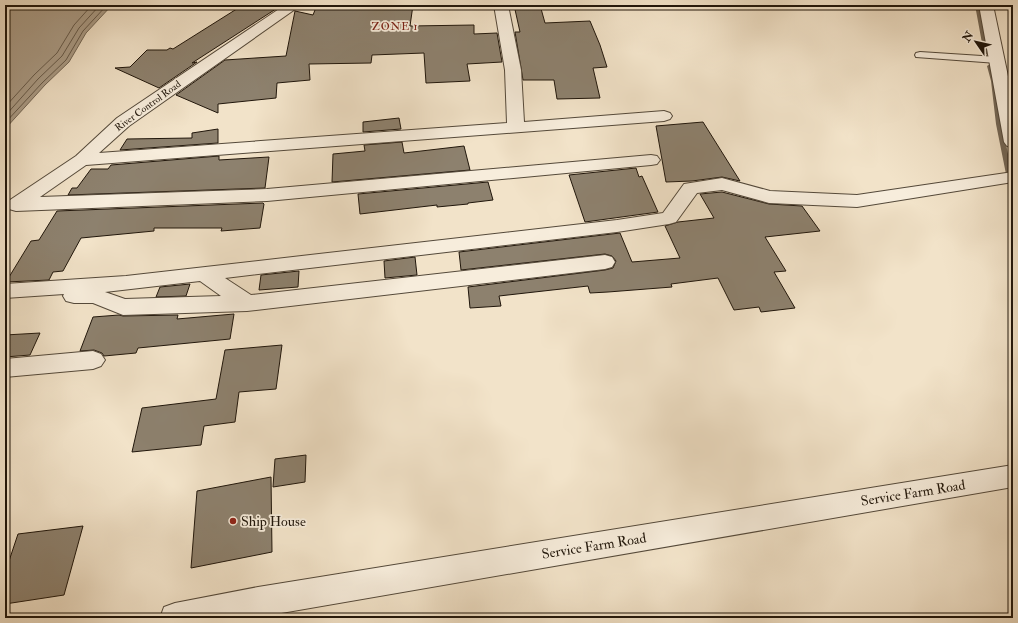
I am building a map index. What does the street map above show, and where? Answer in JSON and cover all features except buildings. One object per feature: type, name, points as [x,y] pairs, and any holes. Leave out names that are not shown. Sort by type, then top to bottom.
[{"type":"street","name":"River Control Road","points":[[11,208],[82,160],[123,122],[294,5]]},
{"type":"street","points":[[502,5],[513,70],[516,128]]},
{"type":"street","points":[[986,5],[1005,93],[1013,142]]},
{"type":"street","points":[[82,160],[664,116]]},
{"type":"street","points":[[11,208],[267,195],[651,160]]},
{"type":"street","points":[[5,291],[126,283],[616,226],[669,218],[691,188],[722,184],[769,197],[857,200],[1013,177]]},
{"type":"street","points":[[5,302],[64,296],[95,296],[124,307],[247,303],[605,262]]},
{"type":"street","points":[[202,273],[247,303]]},
{"type":"street","points":[[5,368],[93,360]]},
{"type":"street","name":"Service Farm Road","points":[[175,618],[256,610],[1013,476]]},
{"type":"lane","points":[[920,55],[997,60]]},
{"type":"water","points":[[5,5],[112,5],[86,33],[69,62],[45,85],[5,129]]},
{"type":"waterway","points":[[977,5],[987,54]]},
{"type":"waterway","points":[[990,66],[994,81],[999,124],[1009,174]]},
{"type":"waterway","points":[[1011,183],[1013,196]]},
{"type":"place","name":"Ship House","points":[[233,521]]},
{"type":"district","name":"ZONE 1","points":[[395,26]]}]
